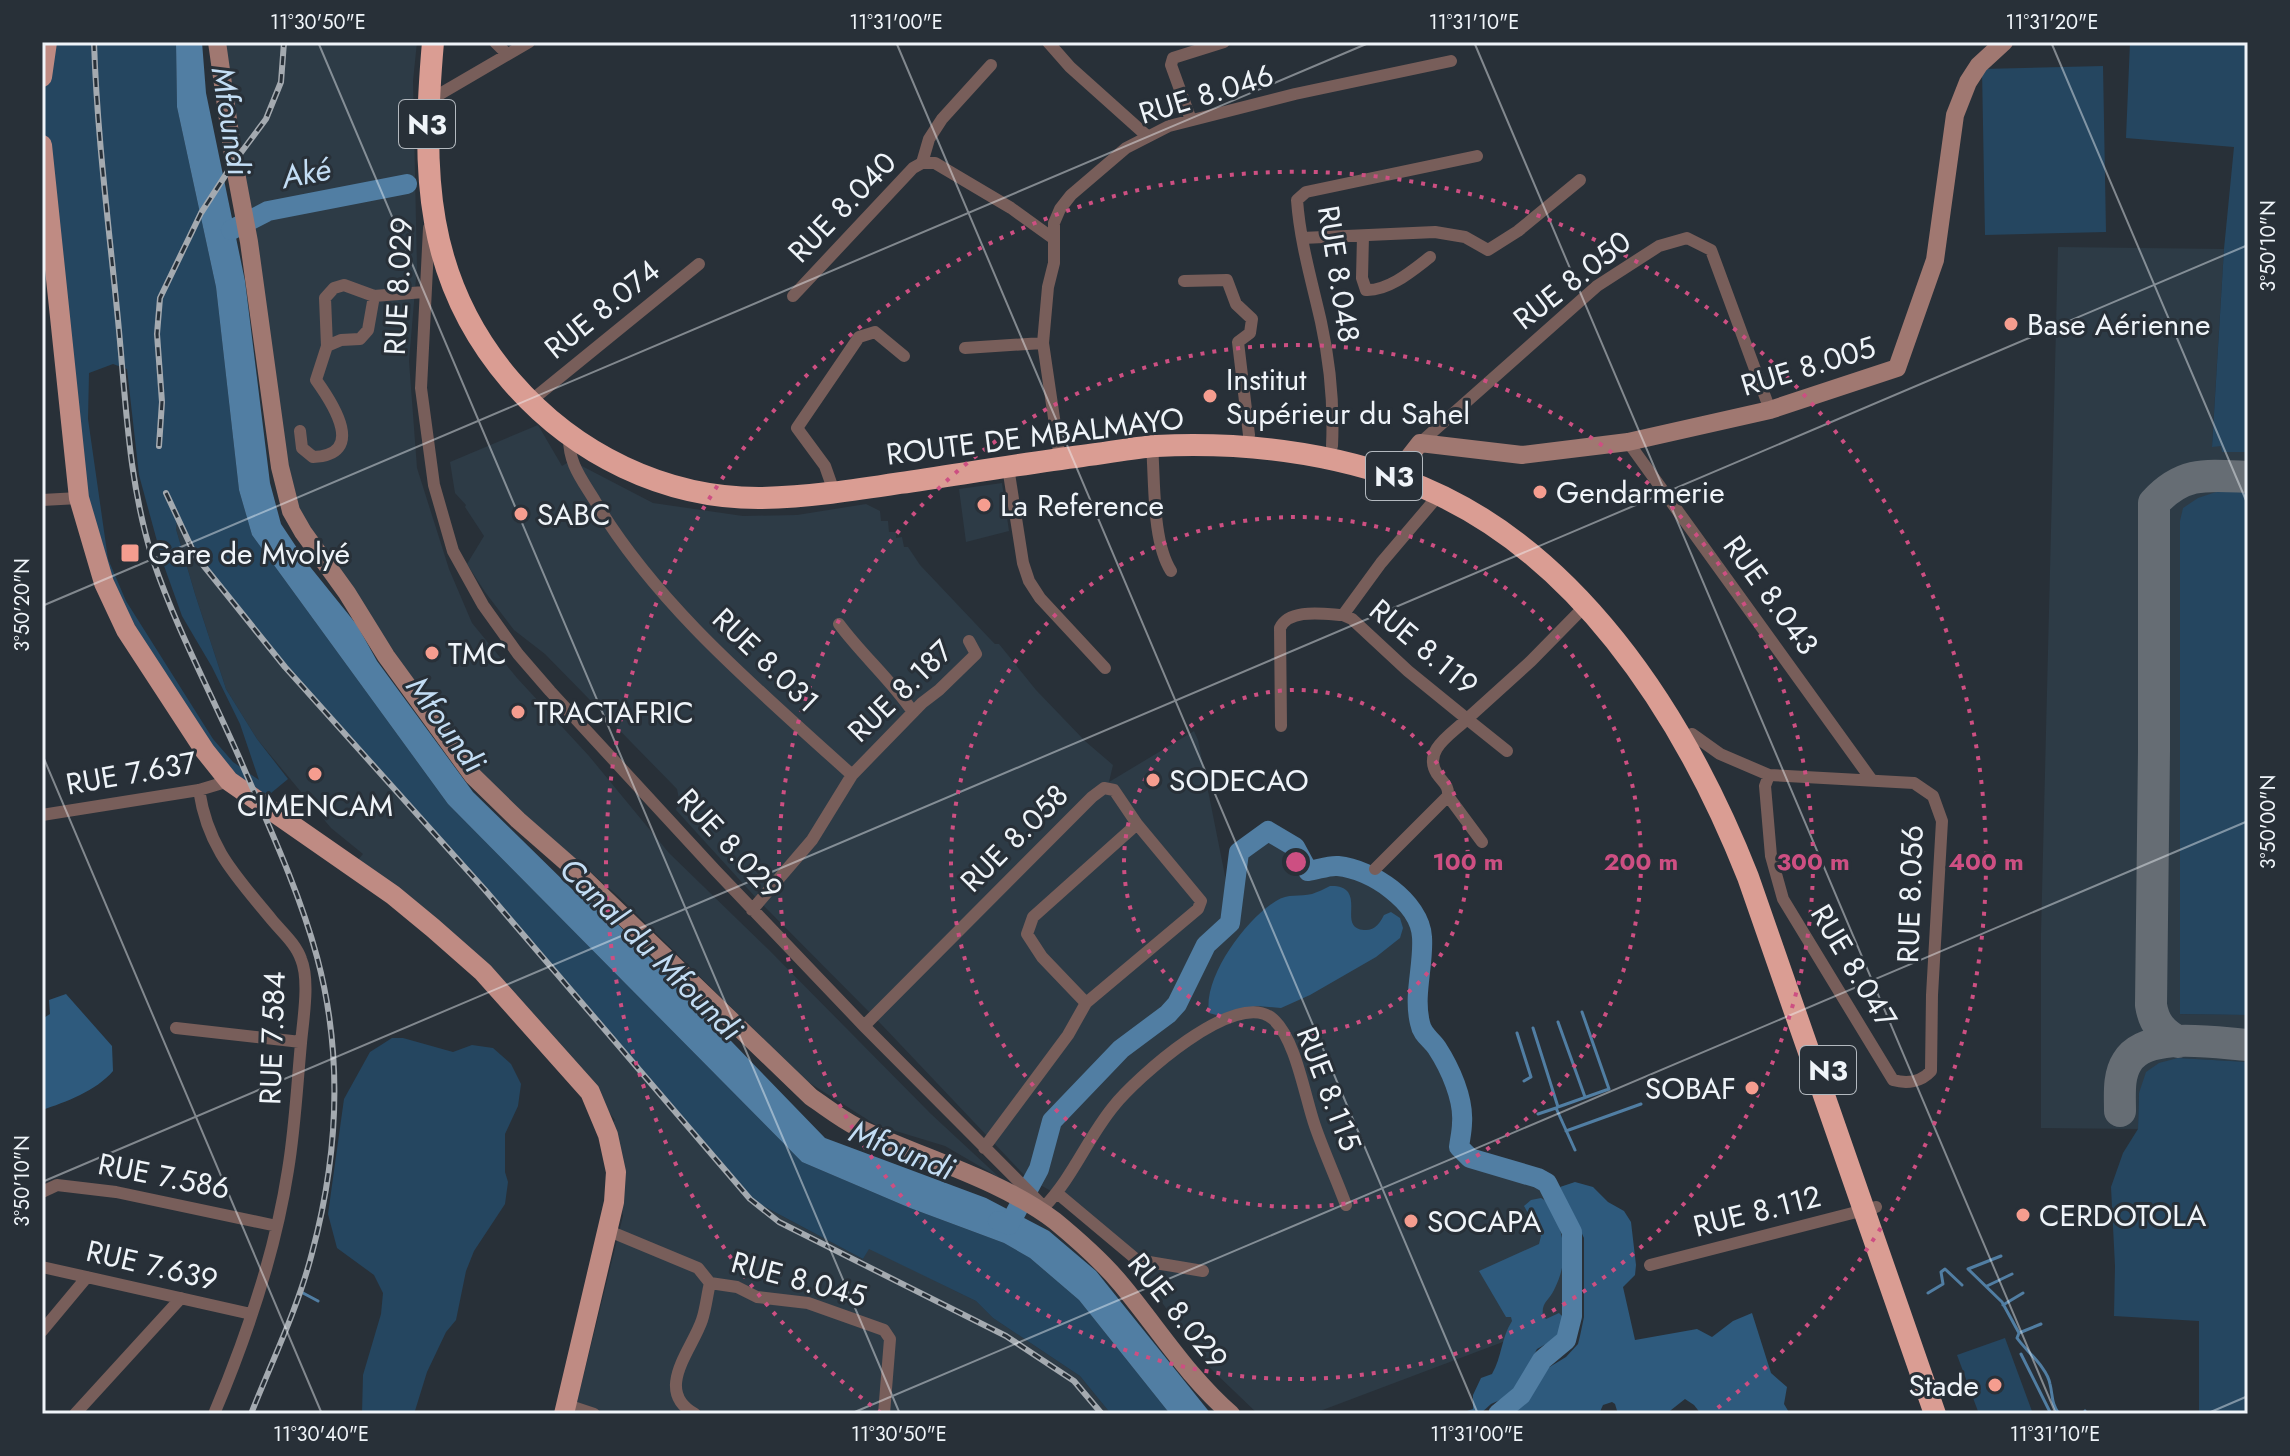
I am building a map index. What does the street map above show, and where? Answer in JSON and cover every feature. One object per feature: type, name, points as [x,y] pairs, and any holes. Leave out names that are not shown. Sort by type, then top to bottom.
[{"type":"highway","name":"N3","points":[[433,42],[427,151],[431,202],[463,281],[493,338],[538,395],[583,432],[619,453],[676,476],[767,488],[1059,455],[1142,438],[1249,435],[1332,446],[1402,466],[1431,478],[1494,513],[1564,567],[1618,628],[1692,734],[1735,817],[1758,874],[1871,1209],[1947,1414]]},
{"type":"highway","name":"ROUTE DE MBALMAYO","points":[[431,202],[448,273],[466,314],[486,348],[520,391],[569,435],[614,463],[672,486],[729,496],[763,498],[857,489],[1008,467],[1059,455],[1152,446],[1239,445],[1350,464],[1398,478],[1486,523],[1557,575],[1626,655],[1669,718],[1726,821],[1871,1209],[1935,1414]]},
{"type":"main road","points":[[42,77],[47,42]]},
{"type":"main road","points":[[217,42],[285,490],[291,511],[303,532],[347,593],[394,668],[473,776],[811,1097],[855,1126],[962,1171],[1045,1211]]},
{"type":"main road","name":"RUE 8.005","points":[[1420,443],[1522,455],[1628,442],[1770,410],[1897,368],[1935,260],[1955,115],[1968,82],[1979,65],[2004,42]]},
{"type":"main road","points":[[42,145],[79,498],[104,583],[126,630],[205,751],[236,786],[393,895],[473,964],[590,1092],[608,1135],[616,1172],[614,1202],[566,1410]]},
{"type":"main road","points":[[1402,466],[1420,443]]},
{"type":"main road","name":"RUE 8.029","points":[[1045,1211],[1119,1282],[1202,1386],[1231,1414]]},
{"type":"street","points":[[495,42],[507,54]]},
{"type":"street","points":[[428,101],[529,42]]},
{"type":"street","points":[[1048,42],[1070,67],[1147,136]]},
{"type":"street","points":[[1191,120],[1171,65],[1173,58],[1224,42]]},
{"type":"street","name":"RUE 8.046","points":[[1059,455],[1043,343],[1048,287],[1054,263],[1054,223],[1071,195],[1126,148],[1147,136],[1191,120],[1451,61]]},
{"type":"street","points":[[922,163],[929,139],[942,119],[991,65]]},
{"type":"street","name":"RUE 8.048","points":[[1332,446],[1334,404],[1322,324],[1302,238],[1297,200],[1306,192],[1477,156]]},
{"type":"street","name":"RUE 8.040","points":[[793,296],[913,168],[922,163],[935,163],[1011,208],[1054,239]]},
{"type":"street","points":[[1302,238],[1435,232],[1465,237],[1488,250],[1518,231],[1580,180]]},
{"type":"street","name":"RUE 8.029","points":[[431,202],[421,388],[434,485],[453,551],[465,575],[499,629],[542,682],[752,910],[1045,1211]]},
{"type":"street","points":[[1363,236],[1362,278],[1366,290],[1386,285],[1411,272],[1430,257]]},
{"type":"street","name":"RUE 8.050","points":[[1420,443],[1597,286],[1659,246],[1687,238],[1711,250],[1770,410]]},
{"type":"street","name":"RUE 8.074","points":[[538,395],[699,264]]},
{"type":"street","points":[[1184,281],[1227,280],[1236,304],[1252,319],[1250,333],[1238,342],[1249,435]]},
{"type":"street","points":[[300,431],[302,448],[313,457],[325,457],[337,452],[342,444],[341,426],[334,407],[316,380],[327,346],[325,298],[334,288],[344,285],[374,296],[424,292]]},
{"type":"street","points":[[327,346],[341,340],[360,339],[368,330],[374,296]]},
{"type":"street","points":[[831,483],[825,466],[797,428],[859,337],[875,332],[904,356]]},
{"type":"street","points":[[965,348],[1043,343]]},
{"type":"street","name":"RUE 8.031","points":[[569,435],[568,451],[577,471],[622,545],[644,573],[710,642],[852,775]]},
{"type":"street","name":"RUE 8.043","points":[[1628,442],[1871,779]]},
{"type":"street","points":[[1152,446],[1160,538],[1164,560],[1171,571]]},
{"type":"street","points":[[1008,467],[1023,563],[1029,581],[1040,598],[1105,668]]},
{"type":"street","points":[[1281,726],[1280,628],[1283,621],[1291,616],[1343,615],[1381,563],[1438,496]]},
{"type":"street","points":[[42,500],[79,498]]},
{"type":"street","name":"RUE 8.119","points":[[1343,615],[1352,619],[1408,671],[1467,719],[1586,605]]},
{"type":"street","points":[[839,624],[863,655],[896,687],[913,712]]},
{"type":"street","name":"RUE 8.187","points":[[852,775],[913,712],[976,654],[969,641]]},
{"type":"street","points":[[1375,869],[1448,796],[1449,789],[1432,763],[1434,751],[1467,719],[1507,751]]},
{"type":"street","points":[[1692,734],[1720,754],[1769,775]]},
{"type":"street","points":[[752,910],[812,840],[852,775]]},
{"type":"street","name":"RUE 8.056","points":[[1769,775],[1914,783],[1933,796],[1942,821],[1931,1071],[1924,1079],[1903,1083],[1893,1080]]},
{"type":"street","name":"RUE 8.047","points":[[1769,775],[1765,786],[1771,856],[1783,899],[1893,1080]]},
{"type":"street","name":"RUE 7.637","points":[[42,815],[236,786]]},
{"type":"street","name":"RUE 8.058","points":[[864,1026],[1104,788],[1114,790],[1137,824]]},
{"type":"street","name":"RUE 7.584","points":[[199,790],[204,819],[213,843],[301,958],[304,968],[294,1131],[277,1226],[235,1365],[214,1414]]},
{"type":"street","points":[[1448,796],[1482,842]]},
{"type":"street","points":[[984,1148],[1068,1035],[1086,1003],[1198,909],[1201,901],[1137,824],[1033,917],[1027,934],[1042,957],[1086,1003]]},
{"type":"street","name":"RUE 8.115","points":[[1045,1211],[1113,1107],[1147,1072],[1201,1030],[1232,1016],[1260,1013],[1273,1019],[1298,1065],[1314,1123],[1346,1205]]},
{"type":"street","points":[[176,1028],[301,1042]]},
{"type":"street","name":"RUE 7.586","points":[[42,1192],[57,1185],[116,1192],[277,1226]]},
{"type":"street","points":[[1057,1193],[1137,1260],[1203,1271]]},
{"type":"street","name":"RUE 8.112","points":[[1650,1265],[1871,1209]]},
{"type":"street","points":[[609,1231],[698,1268],[710,1283],[702,1320],[684,1351],[677,1377],[676,1395],[685,1408],[695,1414]]},
{"type":"street","name":"RUE 7.639","points":[[42,1267],[251,1314]]},
{"type":"street","points":[[42,1331],[87,1277]]},
{"type":"street","name":"RUE 8.045","points":[[710,1283],[737,1287],[757,1297],[808,1303],[884,1330],[890,1339],[884,1414]]},
{"type":"street","points":[[75,1414],[181,1298]]},
{"type":"street","points":[[566,1410],[594,1414]]},
{"type":"shaded area","points":[[47,42],[176,42],[177,107],[216,287],[239,490],[252,535],[448,804],[802,1162],[910,1208],[1004,1243],[1030,1258],[1079,1300],[1170,1414],[1111,1414],[1080,1376],[993,1318],[976,1301],[869,1249],[863,1259],[750,1199],[485,890],[285,667],[195,555],[177,517],[176,529],[226,689],[257,739],[288,779],[259,803],[217,767],[95,557],[42,145],[42,77]],"holes":[[[113,364],[127,369],[139,475],[163,563],[182,616],[240,724],[259,780],[233,762],[213,739],[126,601],[108,559],[88,419],[89,373]]]},
{"type":"shaded area","points":[[176,42],[202,42],[206,93],[245,281],[270,483],[281,524],[307,563],[357,625],[377,661],[473,792],[573,890],[608,914],[825,1138],[986,1198],[1049,1231],[1096,1271],[1211,1414],[1170,1414],[1079,1300],[1030,1258],[1004,1243],[910,1208],[802,1162],[448,804],[252,535],[239,490],[216,287],[177,107]]},
{"type":"shaded area","points":[[220,42],[417,42],[413,81],[417,267],[409,361],[417,468],[449,569],[472,623],[669,853],[931,1114],[1000,1178],[945,1146],[876,1125],[805,1080],[619,897],[487,782],[447,729],[296,508],[286,467]]},
{"type":"shaded area","points":[[2130,42],[2248,42],[2248,452],[2222,452],[2221,446],[2212,447],[2224,249],[2234,147],[2126,138]]},
{"type":"shaded area","points":[[2103,66],[2106,232],[1985,235],[1982,69]]},
{"type":"shaded area","points":[[2058,247],[2224,249],[2212,446],[2222,446],[2223,452],[2248,452],[2248,493],[2222,490],[2180,1014],[2248,1015],[2248,1062],[2178,1058],[2139,1093],[2138,1129],[2041,1128],[2041,934]]},
{"type":"shaded area","points":[[538,425],[562,466],[575,458],[578,464],[653,503],[743,516],[797,515],[866,504],[880,511],[881,521],[888,521],[889,532],[896,532],[896,538],[902,537],[904,547],[908,547],[920,565],[995,644],[999,644],[1036,690],[1085,741],[1113,765],[1109,782],[1194,731],[1231,906],[1239,852],[1268,831],[1295,847],[1308,871],[1337,866],[1393,889],[1419,922],[1422,934],[1420,1023],[1449,1072],[1460,1103],[1460,1147],[1470,1158],[1547,1183],[1572,1232],[1572,1316],[1312,1414],[1258,1414],[1208,1366],[1163,1304],[1140,1259],[1083,1209],[1026,1177],[758,900],[676,810],[679,799],[677,789],[545,654],[514,630],[485,592],[467,564],[484,536],[466,505],[455,493],[450,462]]},
{"type":"shaded area","name":"La Reference","points":[[1002,483],[1009,531],[966,542],[959,489]]},
{"type":"shaded area","points":[[2222,490],[2248,493],[2248,1015],[2180,1014],[2180,521],[2183,508],[2198,498]]},
{"type":"shaded area","points":[[176,515],[195,555],[285,667],[485,890],[750,1199],[863,1259],[869,1248],[976,1301],[993,1318],[1080,1376],[1111,1414],[574,1414],[623,1216],[609,1126],[615,1120],[591,1089],[357,861],[363,854],[331,828],[257,739],[226,689],[176,529]]},
{"type":"shaded area","points":[[1330,886],[1342,887],[1348,892],[1353,925],[1357,928],[1374,928],[1384,915],[1391,912],[1400,918],[1403,928],[1400,938],[1376,957],[1281,1008],[1257,1006],[1220,1016],[1209,1013],[1209,999],[1220,966],[1252,921],[1280,899],[1312,894]]},
{"type":"shaded area","points":[[66,994],[112,1046],[113,1071],[89,1090],[42,1110],[42,1019],[50,1014],[49,1000]]},
{"type":"shaded area","points":[[392,1038],[403,1038],[453,1052],[472,1045],[493,1048],[511,1064],[521,1084],[518,1106],[505,1134],[508,1182],[505,1204],[474,1251],[466,1271],[456,1320],[446,1332],[427,1372],[414,1414],[362,1414],[363,1375],[381,1314],[383,1293],[374,1275],[337,1248],[328,1214],[344,1099],[370,1052]]},
{"type":"shaded area","points":[[2178,1058],[2248,1062],[2248,1414],[2199,1414],[2199,1321],[2114,1316],[2111,1187],[2123,1153],[2138,1129],[2139,1093],[2146,1072],[2159,1063]]},
{"type":"shaded area","points":[[1575,1182],[1593,1187],[1608,1202],[1624,1211],[1631,1222],[1635,1275],[1623,1287],[1635,1340],[1697,1329],[1712,1337],[1733,1321],[1752,1313],[1771,1373],[1787,1387],[1784,1404],[1790,1414],[1701,1414],[1685,1399],[1666,1414],[1655,1411],[1618,1414],[1612,1402],[1603,1405],[1599,1414],[1499,1414],[1520,1404],[1537,1384],[1543,1371],[1566,1357],[1578,1344],[1584,1317],[1584,1238],[1560,1187]]},
{"type":"shaded area","points":[[1541,1198],[1554,1212],[1563,1248],[1561,1273],[1544,1305],[1543,1316],[1546,1319],[1559,1313],[1564,1318],[1562,1335],[1537,1349],[1513,1394],[1491,1404],[1480,1414],[1458,1414],[1473,1409],[1473,1395],[1481,1378],[1492,1374],[1512,1321],[1511,1317],[1506,1317],[1479,1271],[1539,1244],[1541,1236],[1524,1206],[1531,1200]]},
{"type":"shaded area","name":"Stade","points":[[2005,1338],[2033,1414],[1979,1414],[1957,1355]]},
{"type":"waterway","name":"Aké","points":[[231,230],[268,211],[407,184]]},
{"type":"waterway","name":"Mfoundi","points":[[998,1221],[1009,1225],[1039,1169],[1052,1121],[1121,1049],[1177,1004],[1206,945],[1230,923],[1239,852],[1268,831],[1295,847],[1308,871],[1338,866],[1365,873],[1392,890],[1413,912],[1422,937],[1418,1002],[1420,1023],[1447,1065],[1455,1084],[1462,1114],[1459,1147],[1470,1158],[1547,1183],[1572,1232],[1572,1316],[1566,1340],[1542,1360],[1521,1395],[1498,1414]]},
{"type":"waterway","points":[[1533,1028],[1558,1107],[1609,1089],[1582,1012]]},
{"type":"waterway","points":[[1558,1022],[1585,1097]]},
{"type":"waterway","points":[[1517,1033],[1531,1077],[1524,1081]]},
{"type":"waterway","points":[[1566,1131],[1641,1104]]},
{"type":"waterway","points":[[1538,1114],[1556,1108],[1575,1150]]},
{"type":"waterway","points":[[2001,1256],[1968,1269],[2002,1302],[2019,1333],[2017,1338],[2041,1365],[2048,1378],[2053,1403],[2059,1414]]},
{"type":"waterway","points":[[1928,1293],[1943,1284],[1941,1272],[1945,1269],[1962,1285]]},
{"type":"waterway","points":[[1987,1286],[2012,1274]]},
{"type":"waterway","points":[[303,1293],[318,1301]]},
{"type":"waterway","points":[[2003,1305],[2023,1293]]},
{"type":"waterway","points":[[2019,1333],[2041,1324]]},
{"type":"waterway","points":[[2021,1354],[2051,1414]]},
{"type":"taxiway","points":[[2178,1042],[2160,1027],[2151,1005],[2154,503],[2175,485],[2196,477],[2248,477]]},
{"type":"taxiway","points":[[2120,1111],[2122,1073],[2136,1052],[2165,1042],[2248,1045]]},
{"type":"railway","points":[[94,42],[126,411],[138,501],[153,560],[172,610],[239,757],[301,906],[317,957],[331,1031],[334,1105],[321,1216],[300,1294],[251,1414]]},
{"type":"railway","points":[[159,446],[162,402],[157,334],[160,298],[201,213],[266,119],[281,82],[284,42]]},
{"type":"railway","points":[[166,493],[195,555],[285,667],[485,890],[750,1199],[779,1222],[1006,1336],[1074,1381],[1102,1414]]},
{"type":"place","name":"Base Aérienne","points":[[2011,324]]},
{"type":"place","name":"Institut Supérieur du Sahel","points":[[1210,396]]},
{"type":"place","name":"Gendarmerie","points":[[1540,492]]},
{"type":"place","name":"La Reference","points":[[984,505]]},
{"type":"place","name":"SABC","points":[[521,514]]},
{"type":"place","name":"Gare de Mvolyé","points":[[130,553]]},
{"type":"place","name":"TMC","points":[[432,653]]},
{"type":"place","name":"TRACTAFRIC","points":[[518,712]]},
{"type":"place","name":"CIMENCAM","points":[[315,774]]},
{"type":"place","name":"SODECAO","points":[[1153,780]]},
{"type":"place","name":"SOBAF","points":[[1752,1088]]},
{"type":"place","name":"CERDOTOLA","points":[[2023,1215]]},
{"type":"place","name":"SOCAPA","points":[[1411,1221]]},
{"type":"place","name":"Stade","points":[[1995,1385]]},
{"type":"water label","name":"Canal du Mfoundi","points":[[651,949]]}]
